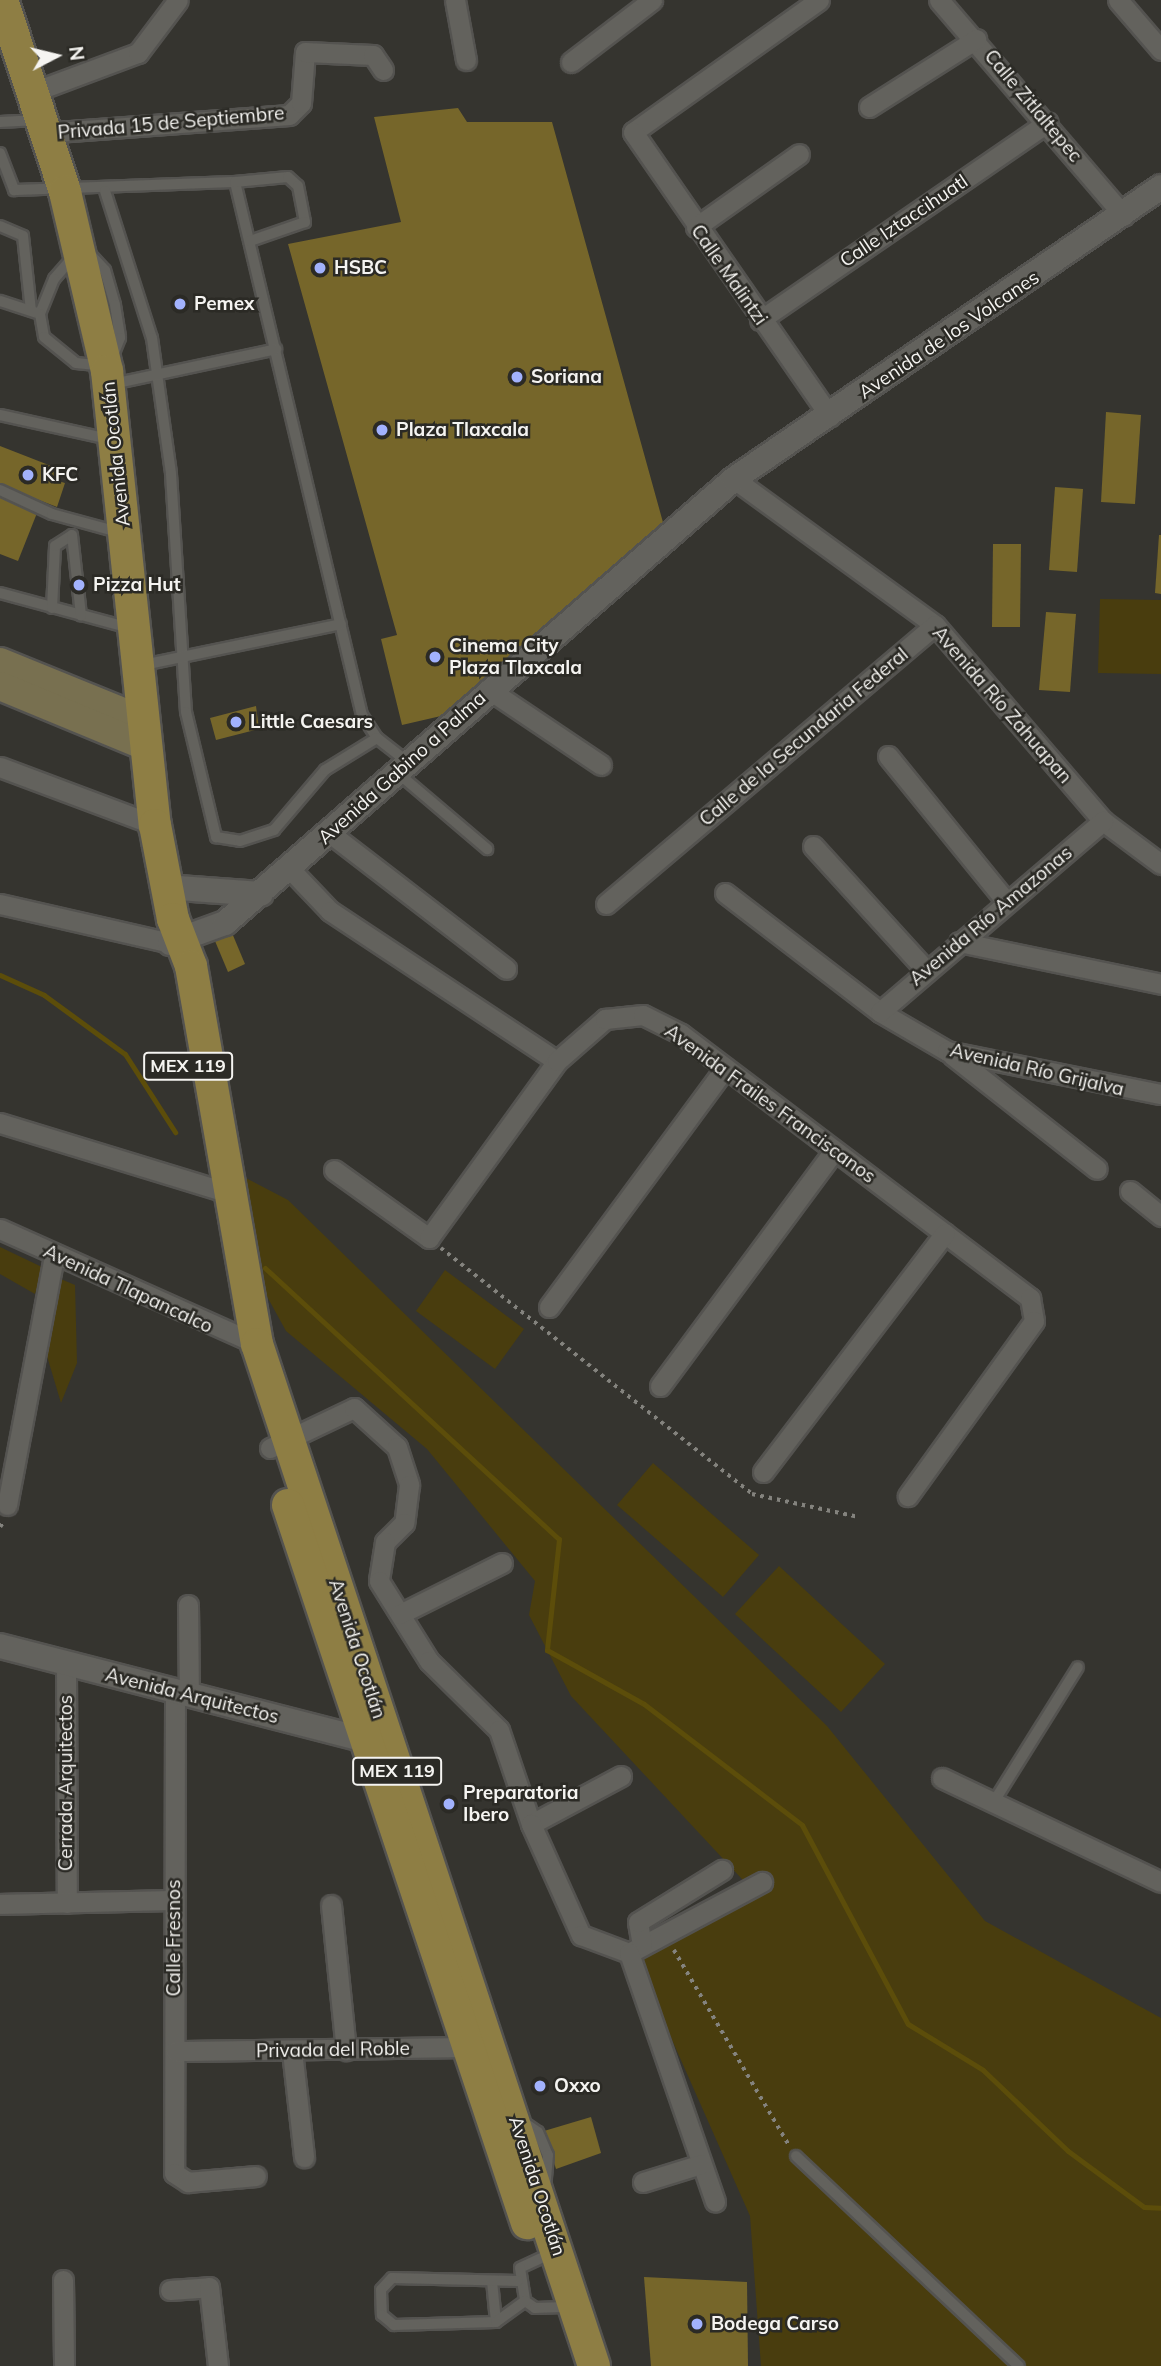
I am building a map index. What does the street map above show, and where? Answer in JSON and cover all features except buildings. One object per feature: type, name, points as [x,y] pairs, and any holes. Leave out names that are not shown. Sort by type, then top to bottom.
[{"type":"main road","name":"Avenida Ocotlán","points":[[2,0],[65,192],[107,374],[155,825],[247,1341],[374,1737],[566,2308],[594,2366]]},
{"type":"main road","points":[[0,662],[145,733]]},
{"type":"main road","points":[[0,686],[145,733]]},
{"type":"main road","name":"Avenida Ocotlán","points":[[176,935],[199,1007],[219,1184]]},
{"type":"main road","name":"Avenida Ocotlán","points":[[478,2047],[515,2119],[540,2194],[549,2254]]},
{"type":"main road","name":"Avenida Ocotlán","points":[[566,2308],[573,2366]]},
{"type":"street","points":[[39,115],[138,53],[178,0]]},
{"type":"street","points":[[455,0],[466,60]]},
{"type":"street","points":[[571,62],[627,8],[652,0]]},
{"type":"street","name":"Calle Malintzi","points":[[819,0],[633,132],[760,320],[830,416]]},
{"type":"street","name":"Calle Zitlaltepec","points":[[939,0],[1048,122],[1124,216]]},
{"type":"street","points":[[1118,0],[1157,37]]},
{"type":"street","points":[[869,107],[976,39]]},
{"type":"street","name":"Privada 15 de Septiembre","points":[[39,115],[298,111],[305,52],[373,55],[383,70]]},
{"type":"street","name":"Calle Iztaccihuatl","points":[[760,320],[1048,122]]},
{"type":"street","points":[[696,227],[799,154]]},
{"type":"street","name":"Avenida de los Volcanes","points":[[734,479],[1124,216],[1161,187]]},
{"type":"street","name":"Avenida Río Zahuapan","points":[[734,479],[935,625],[1103,821],[1161,863]]},
{"type":"street","name":"Avenida Gabino a Palma","points":[[176,935],[225,923],[261,894],[331,834],[401,766],[734,479]]},
{"type":"street","name":"Calle de la Secundaria Federal","points":[[606,904],[935,625]]},
{"type":"street","points":[[488,690],[601,765]]},
{"type":"street","points":[[888,756],[1006,901]]},
{"type":"street","points":[[0,767],[155,825]]},
{"type":"street","name":"Avenida Río Amazonas","points":[[880,1013],[1006,901],[1103,821]]},
{"type":"street","points":[[331,834],[506,969]]},
{"type":"street","points":[[813,846],[926,970]]},
{"type":"street","points":[[290,869],[330,911],[557,1061]]},
{"type":"street","points":[[165,887],[261,894]]},
{"type":"street","name":"Avenida Río Grijalva","points":[[724,893],[880,1013],[947,1051],[1161,1094]]},
{"type":"street","points":[[0,904],[176,935]]},
{"type":"street","points":[[959,942],[1161,984]]},
{"type":"street","name":"Avenida Frailes Franciscanos","points":[[429,1238],[557,1061],[605,1019],[643,1014],[681,1034],[1030,1298],[1036,1309],[1034,1321],[908,1496]]},
{"type":"street","points":[[947,1051],[1097,1169]]},
{"type":"street","points":[[549,1307],[725,1068]]},
{"type":"street","points":[[0,1123],[219,1184]]},
{"type":"street","points":[[660,1386],[834,1151]]},
{"type":"street","points":[[334,1170],[429,1238]]},
{"type":"street","points":[[1129,1191],[1161,1216]]},
{"type":"street","name":"Avenida Tlapancalco","points":[[0,1229],[54,1257],[247,1341]]},
{"type":"street","points":[[763,1472],[945,1233]]},
{"type":"street","points":[[7,1505],[54,1257]]},
{"type":"street","points":[[279,1444],[354,1408],[397,1447],[408,1498],[404,1523],[385,1542],[379,1581],[429,1661],[499,1730],[531,1824],[581,1935],[636,1949],[664,1937],[762,1882]]},
{"type":"street","points":[[400,1614],[502,1563]]},
{"type":"street","name":"Calle Fresnos","points":[[188,1605],[174,1900],[174,2173],[179,2181],[256,2176]]},
{"type":"street","name":"Avenida Arquitectos","points":[[0,1646],[182,1695],[374,1737]]},
{"type":"street","name":"Cerrada Arquitectos","points":[[66,1664],[66,1903]]},
{"type":"street","points":[[531,1824],[621,1776]]},
{"type":"street","points":[[942,1779],[1161,1882]]},
{"type":"street","points":[[715,2202],[636,1949],[638,1922],[722,1870]]},
{"type":"street","points":[[0,1904],[174,1900]]},
{"type":"street","points":[[331,1905],[346,2050]]},
{"type":"street","name":"Privada del Roble","points":[[175,2052],[478,2047]]},
{"type":"street","points":[[292,2051],[304,2157]]},
{"type":"street","points":[[643,2182],[701,2164]]},
{"type":"street","points":[[63,2280],[64,2366]]},
{"type":"street","points":[[170,2290],[209,2287],[218,2366]]},
{"type":"lane","points":[[0,122],[39,115]]},
{"type":"lane","points":[[0,153],[14,190],[104,191],[288,177],[298,186],[305,222],[250,241]]},
{"type":"lane","points":[[235,182],[362,715],[401,766],[488,849]]},
{"type":"lane","points":[[104,191],[138,286],[157,376],[193,760],[216,837],[240,841],[274,830],[325,771],[377,738]]},
{"type":"lane","points":[[0,226],[23,236],[36,312],[44,337],[63,356],[107,374],[157,376],[276,349]]},
{"type":"lane","points":[[36,312],[54,279],[78,246]]},
{"type":"lane","points":[[0,301],[36,312]]},
{"type":"lane","points":[[0,415],[116,441]]},
{"type":"lane","points":[[0,490],[52,514],[125,533]]},
{"type":"lane","points":[[52,608],[55,546],[72,535],[82,615]]},
{"type":"lane","points":[[0,593],[134,629]]},
{"type":"lane","points":[[138,665],[183,660],[341,624]]},
{"type":"lane","points":[[993,1803],[1078,1667]]},
{"type":"lane","points":[[796,2156],[1019,2366]]},
{"type":"lane","points":[[525,2301],[519,2281],[520,2268],[549,2254]]},
{"type":"lane","points":[[519,2281],[392,2278],[381,2290],[382,2315],[394,2325],[496,2322],[525,2301],[566,2308]]},
{"type":"lane","points":[[492,2281],[496,2322]]},
{"type":"path","points":[[429,1238],[752,1494],[858,1517]]},
{"type":"path","points":[[664,1937],[796,2156]]},
{"type":"shaded area","points":[[1100,599],[1161,600],[1161,674],[1098,673]]},
{"type":"shaded area","points":[[242,1176],[288,1200],[827,1726],[985,1921],[1161,2018],[1161,2366],[761,2366],[750,2216],[638,1963],[755,1893],[571,1696],[529,1615],[535,1581],[427,1449],[286,1331],[264,1291]]},
{"type":"shaded area","points":[[0,1247],[44,1268],[35,1294],[0,1274]]},
{"type":"shaded area","points":[[445,1270],[524,1329],[495,1369],[416,1311]]},
{"type":"shaded area","points":[[56,1277],[75,1285],[77,1363],[61,1403],[44,1346]]},
{"type":"shaded area","points":[[653,1463],[759,1555],[723,1597],[617,1505]]},
{"type":"shaded area","points":[[779,1566],[885,1664],[841,1712],[735,1614]]},
{"type":"waterway","points":[[0,975],[44,995],[125,1054],[175,1132]]},
{"type":"waterway","points":[[265,1268],[559,1539],[547,1650],[644,1704],[802,1825],[908,2024],[983,2070],[1068,2151],[1144,2207],[1161,2208]]},
{"type":"place","name":"HSBC","points":[[320,268]]},
{"type":"place","name":"Pemex","points":[[180,304]]},
{"type":"place","name":"Soriana","points":[[517,377]]},
{"type":"place","name":"Plaza Tlaxcala","points":[[382,430]]},
{"type":"place","name":"KFC","points":[[28,475]]},
{"type":"place","name":"Pizza Hut","points":[[79,585]]},
{"type":"place","name":"Cinema City Plaza Tlaxcala","points":[[435,657]]},
{"type":"place","name":"Little Caesars","points":[[236,722]]},
{"type":"place","name":"Preparatoria Ibero","points":[[449,1804]]},
{"type":"place","name":"Oxxo","points":[[540,2086]]},
{"type":"place","name":"Bodega Carso","points":[[697,2324]]}]
